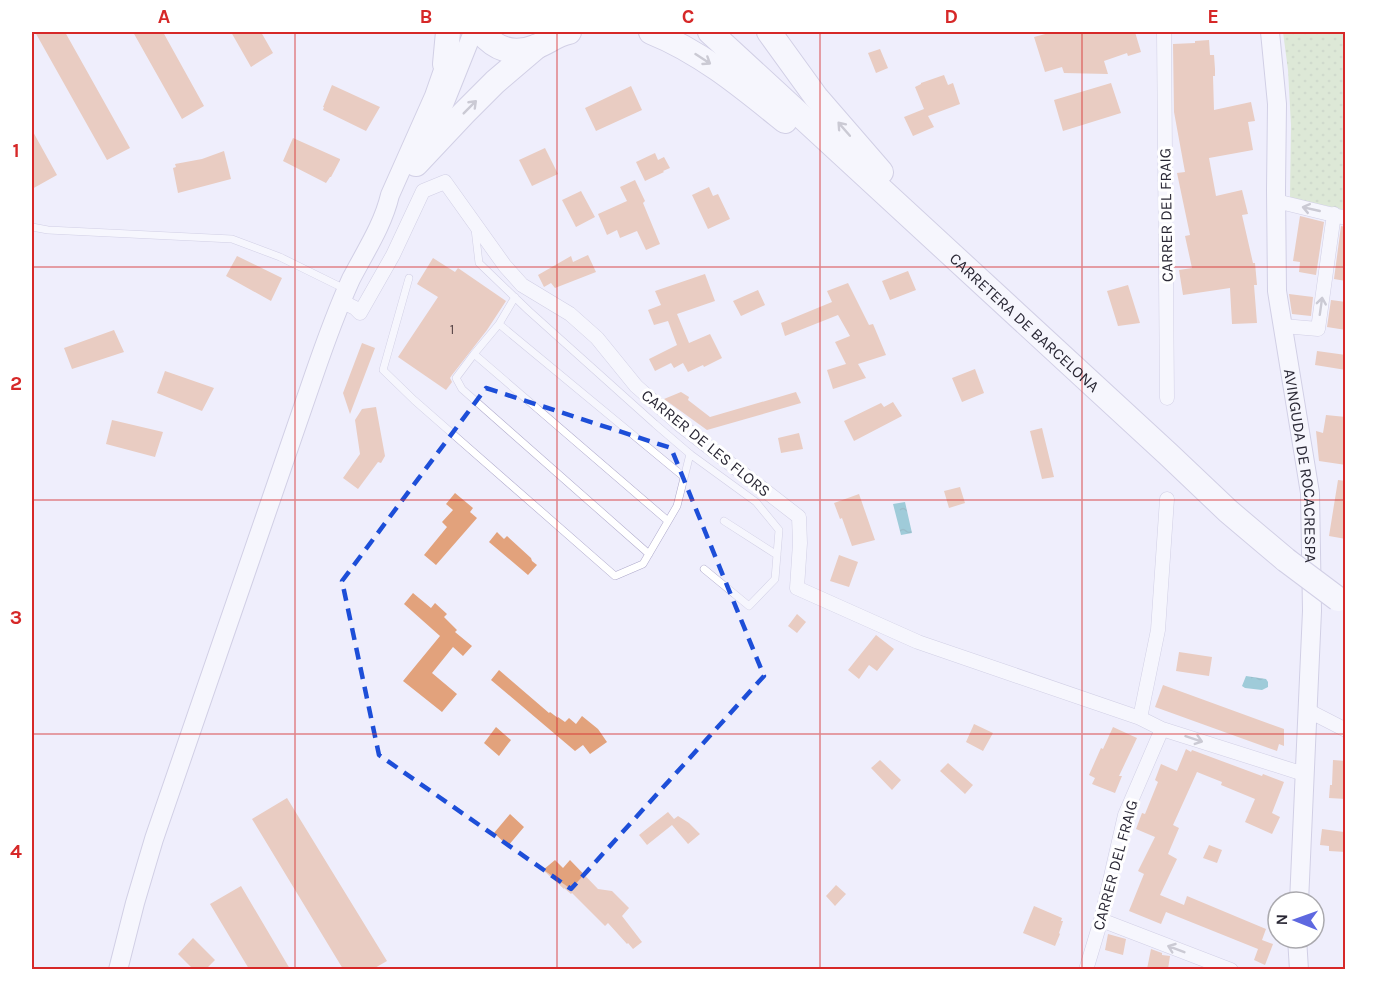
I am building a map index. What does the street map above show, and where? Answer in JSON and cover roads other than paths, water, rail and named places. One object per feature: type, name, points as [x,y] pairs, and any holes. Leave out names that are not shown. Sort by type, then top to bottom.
[{"type":"highway","points":[[445,64],[448,32]]},
{"type":"highway","points":[[481,32],[489,42],[503,49],[521,51],[536,47]]},
{"type":"highway","points":[[416,164],[495,82],[536,47],[562,33],[569,32]]},
{"type":"highway","points":[[651,32],[701,57],[746,89],[951,254]]},
{"type":"highway","name":"CARRETERA DE BARCELONA","points":[[710,32],[1228,511],[1286,560],[1342,602]]},
{"type":"highway","points":[[769,32],[816,97],[951,254]]},
{"type":"street","points":[[118,969],[154,839],[311,384],[344,295],[386,212],[390,195],[434,96],[456,32]]},
{"type":"street","points":[[386,212],[393,207],[435,127],[473,32]]},
{"type":"street","name":"CARRER DEL FRAIG","points":[[1164,32],[1167,398]]},
{"type":"street","name":"AVINGUDA DE ROCACRESPA","points":[[1270,32],[1277,104],[1277,291],[1310,493],[1312,611],[1299,890]]},
{"type":"street","name":"CARRER DE LES FLORS","points":[[344,295],[360,313],[393,255],[423,191],[445,182],[505,266],[522,285],[570,314],[597,338],[636,386],[679,424],[799,517],[797,588],[918,642],[1140,718]]},
{"type":"street","points":[[1276,201],[1340,216],[1318,329],[1282,326]]},
{"type":"street","points":[[1167,499],[1158,630],[1140,718],[1162,729],[1304,774]]},
{"type":"street","points":[[1307,710],[1346,730]]},
{"type":"street","name":"CARRER DEL FRAIG","points":[[1086,969],[1101,920],[1125,815],[1162,729]]},
{"type":"street","points":[[1101,920],[1225,968]]},
{"type":"street","points":[[1298,950],[1299,969]]},
{"type":"lane","points":[[475,223],[479,263],[690,454],[756,502],[779,530],[775,579],[749,606],[704,568]]},
{"type":"lane","points":[[32,227],[48,230],[232,239],[280,257],[344,295]]},
{"type":"lane","points":[[409,278],[384,370],[414,400],[615,576],[643,564],[677,506],[690,454]]},
{"type":"lane","points":[[515,297],[498,324],[456,378],[462,389],[649,554]]},
{"type":"lane","points":[[498,324],[684,477]]},
{"type":"lane","points":[[474,354],[668,521]]},
{"type":"lane","points":[[724,521],[777,555]]},
{"type":"water","points":[[905,502],[912,533],[901,535],[893,504]]},
{"type":"water","points":[[1246,676],[1266,679],[1268,687],[1262,690],[1245,688],[1242,686]]}]
